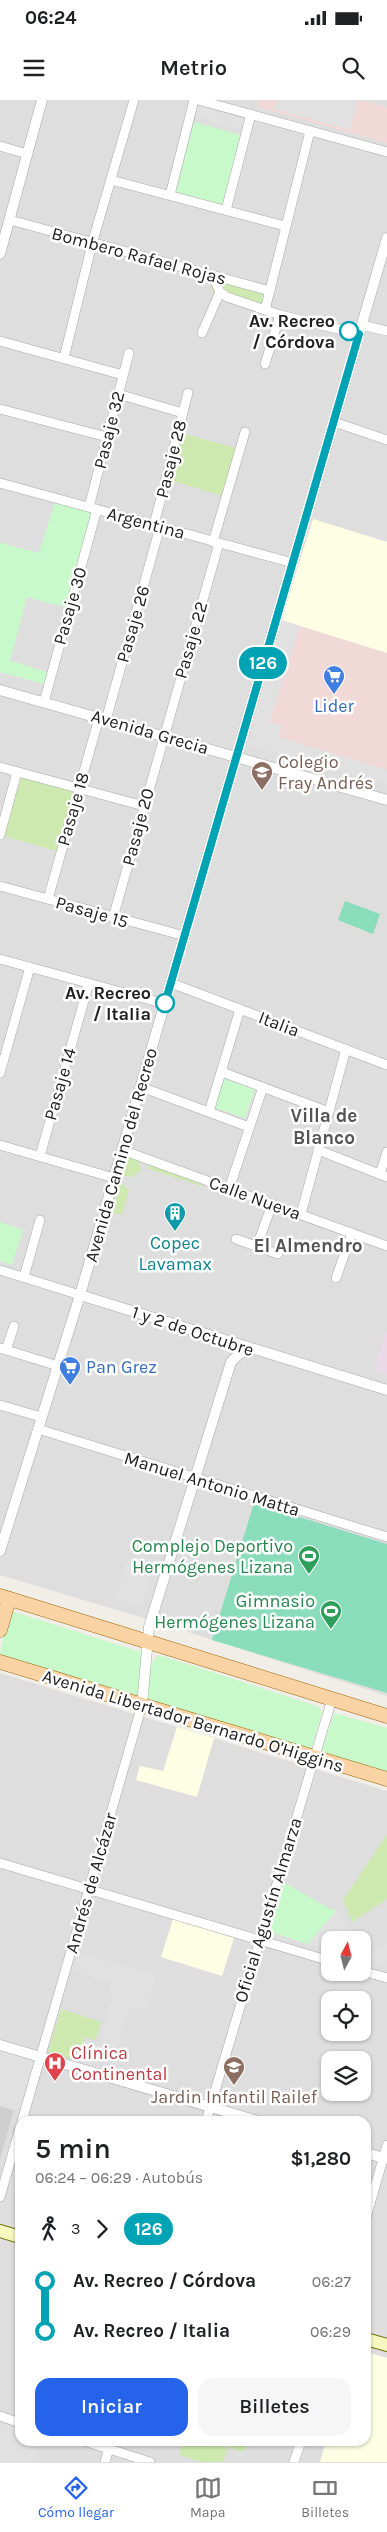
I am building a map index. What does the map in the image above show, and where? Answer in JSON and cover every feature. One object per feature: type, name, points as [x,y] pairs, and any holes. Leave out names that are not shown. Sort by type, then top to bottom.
[{"type":"main road","points":[[0,1630],[4,1597],[387,1716]]},
{"type":"main road","name":"Avenida Libertador Bernardo O'Higgins","points":[[0,1662],[387,1779]]},
{"type":"main road","points":[[0,2230],[15,2235]]},
{"type":"main road","points":[[371,2340],[387,2345]]},
{"type":"street","points":[[0,254],[42,100]]},
{"type":"street","points":[[64,358],[92,244],[134,100]]},
{"type":"street","points":[[170,196],[194,100]]},
{"type":"street","points":[[198,100],[216,102],[251,114],[387,152]]},
{"type":"street","points":[[226,210],[251,114]]},
{"type":"street","points":[[265,310],[310,131]]},
{"type":"street","points":[[0,146],[27,154]]},
{"type":"street","points":[[111,180],[285,226]]},
{"type":"street","name":"Bombero Rafael Rojas","points":[[10,220],[92,244],[270,291]]},
{"type":"street","name":"Avenida Camino del Recreo","points":[[0,1551],[80,1295],[387,238]]},
{"type":"street","points":[[202,333],[220,292],[213,277]]},
{"type":"street","name":"Bombero Rafael Rojas","points":[[220,292],[227,297],[280,315],[387,332]]},
{"type":"street","points":[[266,364],[280,315]]},
{"type":"street","points":[[0,341],[124,375]]},
{"type":"street","name":"Pasaje 32","points":[[93,508],[107,437],[129,352]]},
{"type":"street","name":"Pasaje 28","points":[[157,526],[188,393]]},
{"type":"street","points":[[118,394],[183,413]]},
{"type":"street","points":[[0,409],[107,437]]},
{"type":"street","points":[[334,422],[387,440]]},
{"type":"street","name":"Pasaje 22","points":[[163,736],[245,432]]},
{"type":"street","name":"Argentina","points":[[0,483],[292,564]]},
{"type":"street","name":"Pasaje 30","points":[[44,702],[93,508]]},
{"type":"street","name":"Pasaje 26","points":[[102,719],[157,526]]},
{"type":"street","name":"Avenida Grecia","points":[[0,690],[387,800]]},
{"type":"street","name":"Pasaje 18","points":[[48,899],[79,788],[102,719]]},
{"type":"street","name":"Pasaje 20","points":[[113,918],[163,736]]},
{"type":"street","points":[[0,767],[144,806]]},
{"type":"street","points":[[0,835],[17,772]]},
{"type":"street","name":"Pasaje 15","points":[[0,886],[185,936]]},
{"type":"street","points":[[0,958],[165,1004]]},
{"type":"street","points":[[0,1072],[30,967]]},
{"type":"street","name":"Pasaje 14","points":[[40,1156],[89,983]]},
{"type":"street","name":"Italia","points":[[171,983],[387,1065]]},
{"type":"street","points":[[210,1112],[240,1009]]},
{"type":"street","points":[[301,1214],[346,1049]]},
{"type":"street","points":[[222,1072],[329,1112]]},
{"type":"street","points":[[141,1087],[250,1127]]},
{"type":"street","points":[[229,1189],[263,1087]]},
{"type":"street","points":[[0,1145],[114,1178]]},
{"type":"street","name":"Calle Nueva","points":[[122,1150],[387,1246]]},
{"type":"street","points":[[318,1150],[384,1176],[387,1152]]},
{"type":"street","points":[[257,1246],[272,1204]]},
{"type":"street","points":[[24,1277],[40,1220]]},
{"type":"street","points":[[336,1278],[352,1233]]},
{"type":"street","points":[[236,1239],[278,1254]]},
{"type":"street","name":"1 y 2 de Octubre","points":[[0,1270],[387,1390]]},
{"type":"street","points":[[14,1326],[3,1349],[58,1366]]},
{"type":"street","points":[[222,1340],[230,1352],[231,1362]]},
{"type":"street","points":[[231,1362],[239,1354],[251,1349]]},
{"type":"street","name":"Andrés de Alcázar","points":[[23,2116],[142,1705],[148,1642],[153,1614],[231,1362]]},
{"type":"street","points":[[0,1405],[42,1417]]},
{"type":"street","name":"Manuel Antonio Matta","points":[[38,1429],[194,1479],[387,1537]]},
{"type":"street","name":"Oficial Agustín Almarza","points":[[207,2116],[332,1699]]},
{"type":"street","points":[[0,1863],[321,1958]]},
{"type":"street","points":[[371,1973],[387,1978]]},
{"type":"street","points":[[0,2045],[241,2116]]},
{"type":"street","points":[[0,2197],[15,2145]]},
{"type":"street","points":[[371,2202],[385,2159],[387,2145]]},
{"type":"street","points":[[371,2155],[385,2159]]},
{"type":"street","points":[[0,2416],[15,2420]]},
{"type":"street","points":[[105,2462],[110,2446]]},
{"type":"street","points":[[112,2446],[150,2462]]},
{"type":"street","points":[[294,2462],[299,2446]]},
{"type":"shaded area","points":[[0,100],[387,100],[387,1696],[160,1623],[0,1575]]},
{"type":"shaded area","points":[[194,100],[251,114],[247,131],[190,116]]},
{"type":"shaded area","points":[[259,100],[362,100],[387,108],[387,143],[257,107]]},
{"type":"shaded area","points":[[277,100],[358,100],[350,130],[274,109]]},
{"type":"shaded area","points":[[313,519],[387,542],[387,653],[281,620]]},
{"type":"shaded area","name":"Lider","points":[[281,620],[387,653],[387,785],[248,745]]},
{"type":"shaded area","points":[[281,620],[300,626],[269,723],[282,725],[279,737],[387,770],[387,785],[248,745]]},
{"type":"shaded area","points":[[387,1329],[387,1374],[374,1370]]},
{"type":"shaded area","points":[[128,1558],[154,1566],[142,1605],[116,1598]]},
{"type":"shaded area","points":[[0,1673],[387,1791],[387,2462],[0,2462]]},
{"type":"shaded area","points":[[177,1727],[214,1738],[197,1797],[136,1780],[140,1766],[163,1771]]},
{"type":"shaded area","points":[[337,1910],[352,1931],[321,1931],[321,1948],[308,1944]]},
{"type":"shaded area","points":[[173,1919],[234,1938],[222,1976],[161,1957]]},
{"type":"shaded area","points":[[387,1943],[387,1966],[371,1961],[371,1953]]},
{"type":"shaded area","points":[[78,1953],[157,1975],[147,2011],[130,2007],[118,2048],[100,2043],[113,1993],[109,1992],[111,1982],[73,1971]]},
{"type":"shaded area","points":[[0,2051],[35,2061],[21,2107],[14,2110],[0,2106]]},
{"type":"shaded area","points":[[0,2106],[14,2110],[0,2159]]},
{"type":"shaded area","points":[[371,2353],[387,2358],[387,2462],[320,2462],[325,2446],[371,2446]]},
{"type":"shaded area","points":[[0,2424],[15,2428],[15,2446],[37,2446],[32,2462],[0,2462]]},
{"type":"green space","points":[[194,122],[241,135],[222,205],[176,192]]},
{"type":"green space","points":[[208,274],[269,292],[265,310],[215,294],[211,289]]},
{"type":"green space","points":[[178,432],[240,449],[226,497],[166,479]]},
{"type":"green space","points":[[55,502],[92,512],[65,607],[27,597],[10,661],[47,672],[44,684],[0,672],[0,543],[39,553]]},
{"type":"green space","points":[[22,775],[77,791],[59,852],[4,836]]},
{"type":"green space","points":[[345,901],[380,914],[373,934],[338,920]]},
{"type":"green space","points":[[224,1079],[255,1089],[245,1118],[215,1108]]},
{"type":"green space","points":[[128,1153],[138,1157],[141,1171],[131,1177],[122,1175]]},
{"type":"green space","points":[[147,1161],[207,1182],[200,1186],[149,1169]]},
{"type":"green space","points":[[121,1182],[129,1191],[122,1214],[111,1214]]},
{"type":"green space","points":[[0,1222],[23,1230],[12,1265],[0,1261]]},
{"type":"green space","name":"Complejo Deportivo Hermógenes Lizana","points":[[254,1503],[387,1544],[387,1693],[212,1640]]},
{"type":"green space","points":[[11,1611],[144,1653],[138,1701],[0,1656],[6,1619]]},
{"type":"green space","points":[[162,1656],[317,1706],[322,1712],[312,1747],[310,1749],[149,1701],[147,1691],[149,1672],[156,1657]]},
{"type":"green space","points":[[334,1713],[387,1728],[387,1775],[320,1755]]},
{"type":"green space","points":[[387,1834],[387,1899],[352,1922],[343,1900]]},
{"type":"green space","points":[[283,1882],[332,1910],[337,1910],[308,1944],[267,1931]]},
{"type":"green space","points":[[61,2009],[101,2022],[96,2040],[84,2037],[81,2048],[75,2046],[71,2059],[48,2052]]},
{"type":"green space","points":[[182,2446],[222,2446],[228,2448],[223,2462],[202,2462],[179,2455]]},
{"type":"green space","points":[[229,2446],[246,2446],[244,2452],[228,2448]]},
{"type":"bus line","name":"126","points":[[165,1003],[359,334],[349,331]]},
{"type":"place","name":"Av. Recreo / Córdova","points":[[349,331]]},
{"type":"place","name":"Lider","points":[[334,695]]},
{"type":"place","name":"Colegio Fray Andrés","points":[[262,791]]},
{"type":"place","name":"Av. Recreo / Italia","points":[[165,1003]]},
{"type":"place","name":"Copec Lavamax","points":[[175,1232]]},
{"type":"place","name":"Pan Grez","points":[[70,1386]]},
{"type":"place","name":"Complejo Deportivo Hermógenes Lizana","points":[[309,1575]]},
{"type":"place","name":"Gimnasio Hermógenes Lizana","points":[[331,1630]]},
{"type":"place","name":"Clínica Continental","points":[[55,2082]]},
{"type":"place","name":"Jardin Infantil Railef","points":[[234,2086]]},
{"type":"district","name":"Villa de Blanco","points":[[324,1127]]},
{"type":"district","name":"El Almendro","points":[[308,1246]]}]
